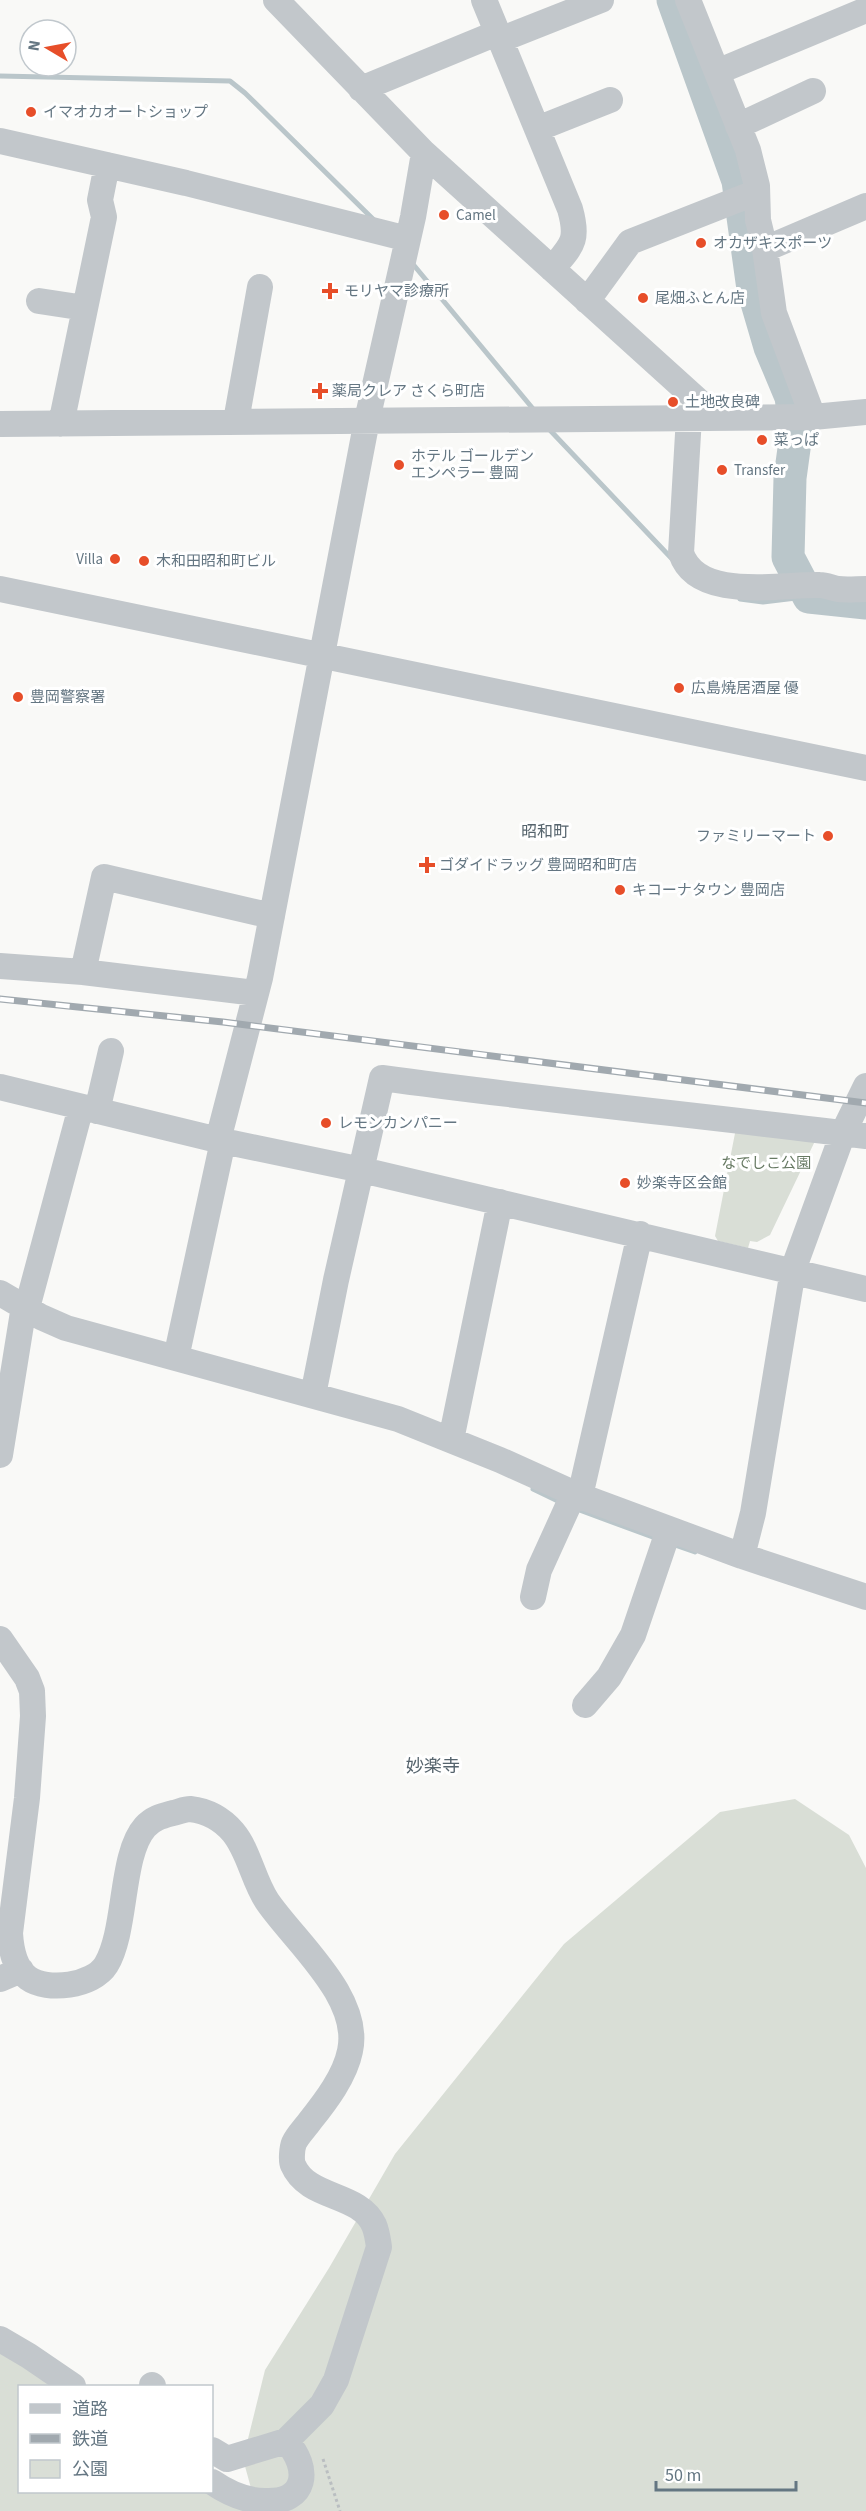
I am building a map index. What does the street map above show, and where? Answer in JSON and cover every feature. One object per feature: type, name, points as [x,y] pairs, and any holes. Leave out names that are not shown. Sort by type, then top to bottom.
[{"type":"street","points":[[276,0],[424,153],[716,417]]},
{"type":"street","points":[[484,0],[570,209],[576,229],[567,252],[552,269]]},
{"type":"street","points":[[361,89],[601,0]]},
{"type":"street","points":[[688,0],[748,150],[747,196],[758,220],[765,249],[774,313],[813,417]]},
{"type":"street","points":[[717,72],[866,10]]},
{"type":"street","points":[[738,126],[813,91]]},
{"type":"street","points":[[537,129],[610,100]]},
{"type":"street","points":[[0,141],[408,238]]},
{"type":"street","points":[[176,1358],[221,1141],[272,916],[367,420],[408,238],[424,153]]},
{"type":"street","points":[[62,424],[104,217],[100,200],[107,165]]},
{"type":"street","points":[[587,301],[630,242],[747,196]]},
{"type":"street","points":[[765,249],[866,206]]},
{"type":"street","points":[[236,421],[260,287]]},
{"type":"street","points":[[39,301],[85,308]]},
{"type":"street","points":[[0,424],[813,417],[866,412]]},
{"type":"street","points":[[689,417],[681,553],[684,562],[694,572],[712,582],[771,588],[806,586],[866,589]]},
{"type":"street","points":[[0,589],[866,768]]},
{"type":"street","points":[[83,972],[104,877],[272,916]]},
{"type":"street","points":[[0,966],[83,972],[256,993]]},
{"type":"street","points":[[0,1455],[25,1307],[89,1109],[111,1051]]},
{"type":"street","points":[[313,1395],[336,1280],[382,1078],[528,1098],[730,1118],[854,1135]]},
{"type":"street","points":[[742,1556],[753,1513],[793,1270],[854,1135],[866,1086]]},
{"type":"street","points":[[0,1087],[221,1141],[362,1170],[866,1289]]},
{"type":"street","points":[[451,1440],[500,1202]]},
{"type":"street","points":[[533,1597],[539,1570],[577,1495],[640,1234]]},
{"type":"street","points":[[0,1293],[66,1328],[398,1419],[577,1495],[742,1556],[866,1597]]},
{"type":"street","points":[[585,1705],[609,1677],[633,1635],[669,1529]]},
{"type":"street","points":[[0,1639],[27,1678],[32,1691],[33,1716],[27,1798],[10,1933],[10,1975],[51,1985],[80,1983],[96,1977],[106,1965],[116,1937],[135,1844],[145,1827],[156,1818],[188,1809],[210,1813],[234,1833],[266,1900],[292,1930],[335,1988],[349,2020],[351,2049],[343,2072],[294,2143],[292,2163],[303,2182],[345,2200],[368,2216],[375,2226],[379,2247],[336,2380],[322,2405],[286,2441],[227,2458],[213,2451]]},
{"type":"street","points":[[0,2339],[72,2385]]},
{"type":"street","points":[[213,2483],[226,2492],[246,2499],[278,2501],[293,2494],[300,2486],[303,2475],[300,2461],[286,2441]]},
{"type":"green space","name":"なでしこ公園","points":[[737,1123],[815,1141],[770,1235],[757,1242],[750,1241],[748,1248],[718,1241],[715,1236]]},
{"type":"green space","points":[[795,1799],[849,1835],[866,1868],[866,2511],[0,2511],[0,2347],[64,2385],[18,2385],[18,2493],[213,2492],[254,2499],[243,2459],[265,2370],[329,2268],[395,2154],[564,1944],[720,1812]]},
{"type":"waterway","points":[[673,0],[738,181],[753,289],[770,347],[791,397],[796,434],[790,478],[788,557],[809,597],[866,603]]},
{"type":"waterway","points":[[0,76],[230,81],[376,222]]},
{"type":"waterway","points":[[412,263],[534,410]]},
{"type":"waterway","points":[[547,427],[675,562]]},
{"type":"waterway","points":[[740,599],[763,602],[796,598]]},
{"type":"waterway","points":[[533,1489],[562,1503]]},
{"type":"waterway","points":[[574,1508],[658,1539]]},
{"type":"waterway","points":[[672,1544],[695,1552]]},
{"type":"railway","points":[[0,999],[223,1022],[866,1103]]},
{"type":"place","name":"イマオカオートショップ","points":[[31,112]]},
{"type":"place","name":"Camel","points":[[444,215]]},
{"type":"place","name":"オカザキスポーツ","points":[[701,243]]},
{"type":"place","name":"モリヤマ診療所","points":[[330,291]]},
{"type":"place","name":"尾畑ふとん店","points":[[643,298]]},
{"type":"place","name":"薬局クレア さくら町店","points":[[320,391]]},
{"type":"place","name":"土地改良碑","points":[[673,402]]},
{"type":"place","name":"菜っぱ","points":[[762,440]]},
{"type":"place","name":"ホテル ゴールデン エンペラー 豊岡","points":[[399,465]]},
{"type":"place","name":"Transfer","points":[[722,470]]},
{"type":"place","name":"Villa","points":[[115,559]]},
{"type":"place","name":"木和田昭和町ビル","points":[[144,561]]},
{"type":"place","name":"広島焼居酒屋 優","points":[[679,688]]},
{"type":"place","name":"豊岡警察署","points":[[18,697]]},
{"type":"place","name":"ファミリーマート","points":[[828,836]]},
{"type":"place","name":"ゴダイドラッグ 豊岡昭和町店","points":[[427,865]]},
{"type":"place","name":"キコーナタウン 豊岡店","points":[[620,890]]},
{"type":"place","name":"レモンカンパニー","points":[[326,1123]]},
{"type":"place","name":"妙楽寺区会館","points":[[625,1183]]},
{"type":"district","name":"昭和町","points":[[545,832]]},
{"type":"district","name":"妙楽寺","points":[[433,1766]]}]
